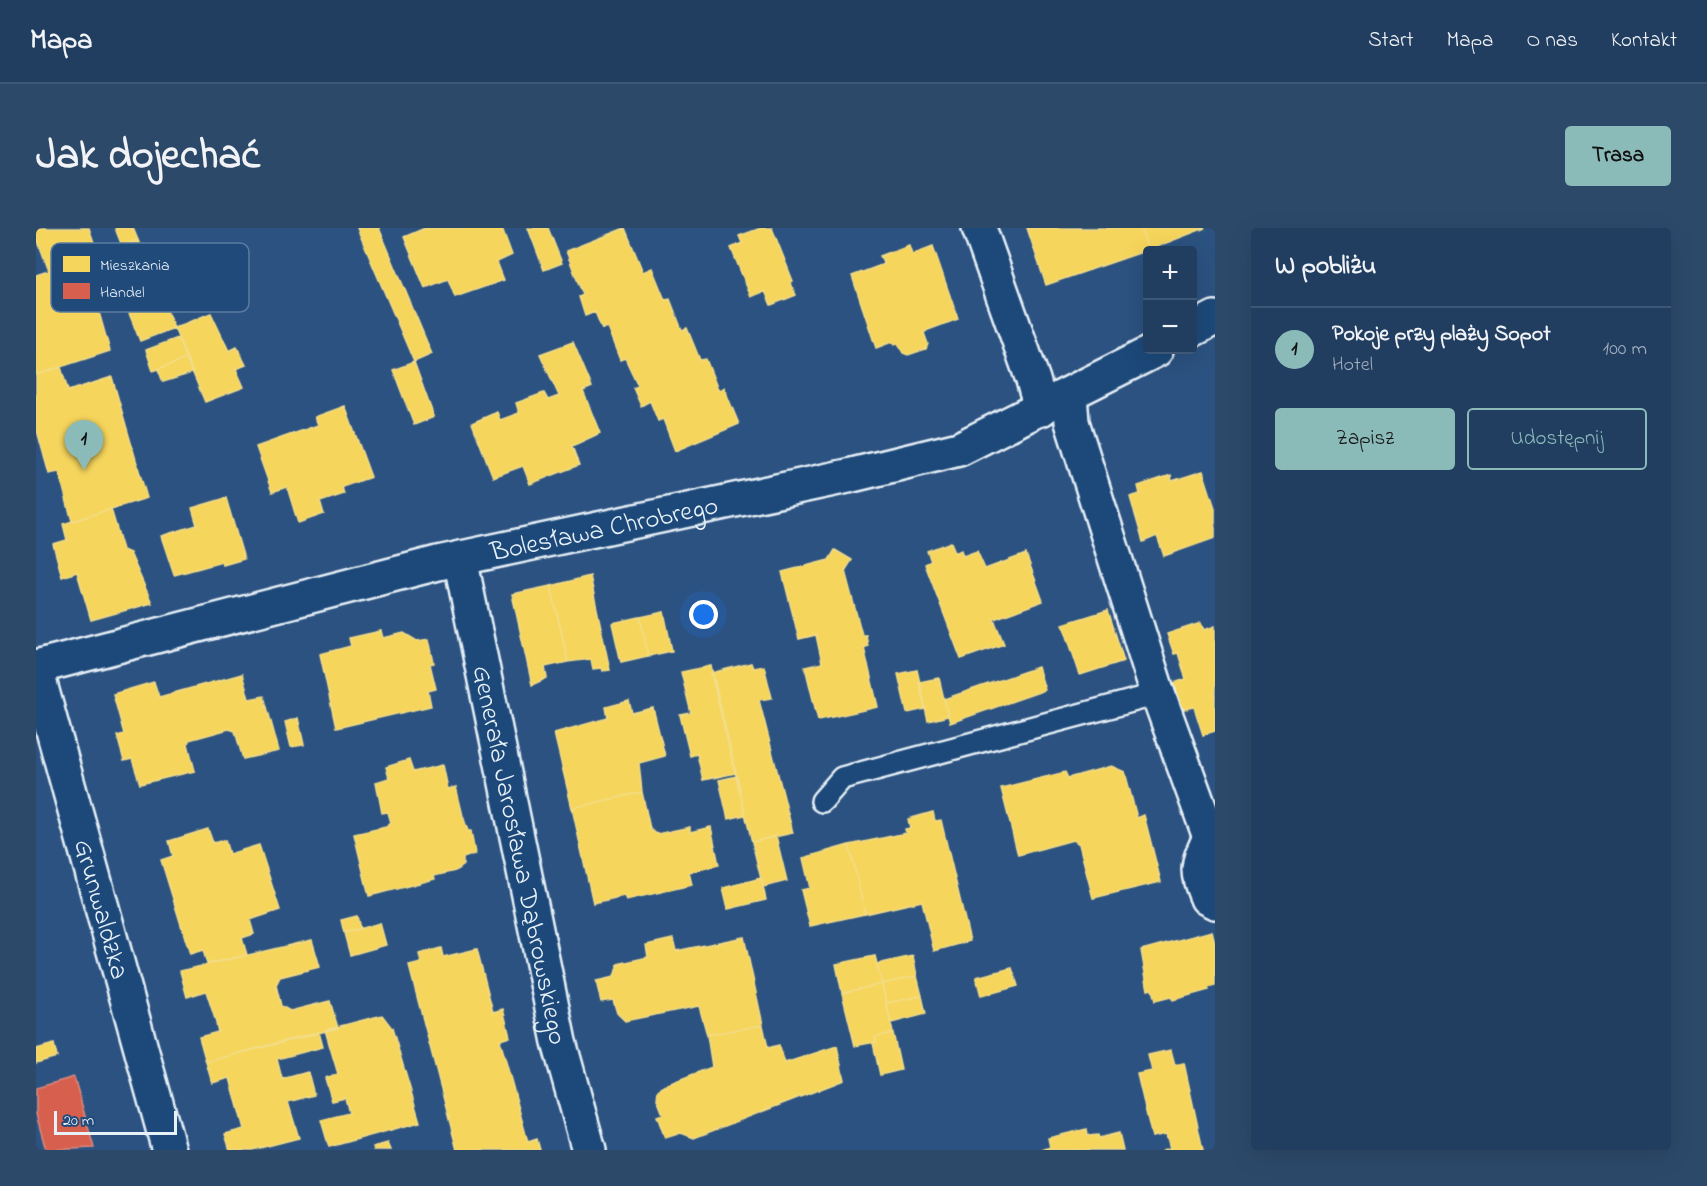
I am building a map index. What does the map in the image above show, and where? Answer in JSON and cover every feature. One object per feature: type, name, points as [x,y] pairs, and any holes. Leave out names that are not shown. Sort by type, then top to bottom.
[{"type":"street","points":[[979,228],[1034,380],[1072,422],[1158,694],[1212,840],[1201,857],[1197,876],[1207,898],[1215,902]]},
{"type":"street","points":[[1197,327],[1215,318]]},
{"type":"street","name":"Bolesława Chrobrego","points":[[36,668],[460,558],[848,476],[959,449],[1148,354]]},
{"type":"street","name":"Generała Jarosława Dąbrowskiego","points":[[460,558],[559,1042],[589,1150]]},
{"type":"street","name":"Grunwaldzka","points":[[36,668],[169,1150]]},
{"type":"lane","points":[[822,801],[842,778],[1158,694]]},
{"type":"building: Mieszkania","points":[[36,228],[89,228],[94,243],[51,243],[51,270],[49,271],[36,236]]},
{"type":"building: Mieszkania","points":[[115,228],[133,228],[138,240],[121,243]]},
{"type":"building: Mieszkania","points":[[357,228],[379,228],[432,354],[414,362]]},
{"type":"building: Mieszkania","points":[[425,228],[502,228],[512,255],[497,262],[504,280],[455,297],[448,279],[425,288],[404,237]]},
{"type":"building: Mieszkania","points":[[528,228],[548,228],[562,263],[544,270]]},
{"type":"building: Mieszkania","points":[[625,228],[643,272],[652,268],[665,300],[670,299],[682,330],[687,328],[700,360],[706,359],[718,390],[724,388],[739,424],[675,451],[663,419],[658,421],[650,401],[641,406],[633,388],[638,386],[625,358],[620,360],[607,327],[602,329],[595,312],[585,316],[579,297],[583,295],[566,251]]},
{"type":"building: Mieszkania","points":[[761,228],[772,228],[793,281],[790,282],[796,295],[771,305],[765,291],[751,297],[731,248],[742,243],[739,236]]},
{"type":"building: Mieszkania","points":[[1027,228],[1141,228],[1147,246],[1143,246],[1143,252],[1046,285]]},
{"type":"building: Mieszkania","points":[[1141,228],[1205,228],[1158,246],[1147,246]]},
{"type":"building: Mieszkania","points":[[909,245],[912,254],[933,246],[958,319],[928,330],[924,333],[928,344],[926,349],[908,355],[903,353],[898,344],[894,345],[892,342],[876,348],[852,276],[884,264],[880,256]]},
{"type":"building: Mieszkania","points":[[51,270],[51,312],[99,312],[110,351],[36,375],[36,275]]},
{"type":"building: Mieszkania","points":[[129,312],[167,312],[174,328],[140,341]]},
{"type":"building: Mieszkania","points":[[211,313],[229,351],[237,347],[246,365],[236,369],[244,387],[205,402],[174,328]]},
{"type":"building: Mieszkania","points":[[178,338],[186,359],[153,371],[146,350]]},
{"type":"building: Mieszkania","points":[[573,342],[592,387],[583,391],[600,433],[572,446],[579,465],[530,484],[523,466],[493,477],[472,423],[497,412],[500,420],[519,413],[516,403],[544,393],[548,400],[559,396],[540,354]]},
{"type":"building: Mieszkania","points":[[186,359],[192,373],[163,382],[158,369]]},
{"type":"building: Mieszkania","points":[[414,362],[434,417],[414,425],[393,370]]},
{"type":"building: Mieszkania","points":[[61,367],[68,391],[112,377],[147,498],[72,521],[59,472],[49,474],[36,427],[36,375]]},
{"type":"building: Mieszkania","points":[[345,406],[371,477],[342,487],[344,494],[320,502],[324,514],[298,523],[287,487],[272,492],[256,447],[318,425],[315,417]]},
{"type":"building: Mieszkania","points":[[1203,471],[1215,508],[1215,538],[1164,556],[1157,536],[1143,542],[1130,497],[1140,494],[1138,486],[1171,475],[1172,481]]},
{"type":"building: Mieszkania","points":[[226,498],[244,559],[223,565],[222,562],[174,575],[161,536],[197,525],[192,508]]},
{"type":"building: Mieszkania","points":[[111,509],[123,550],[130,553],[152,603],[91,620],[77,572],[62,577],[53,544],[67,540],[63,524]]},
{"type":"building: Mieszkania","points":[[951,542],[955,553],[961,550],[963,556],[977,551],[985,569],[1026,554],[1043,601],[994,619],[1004,644],[961,659],[925,564],[931,561],[927,551]]},
{"type":"building: Mieszkania","points":[[835,550],[852,560],[845,571],[862,635],[866,635],[868,646],[864,648],[878,707],[818,720],[805,667],[822,663],[816,635],[799,639],[782,572],[829,560]]},
{"type":"building: Mieszkania","points":[[590,576],[610,670],[593,669],[591,659],[568,662],[551,586]]},
{"type":"building: Mieszkania","points":[[551,586],[568,662],[545,667],[547,678],[532,685],[512,594]]},
{"type":"building: Mieszkania","points":[[1108,610],[1124,661],[1080,675],[1063,624]]},
{"type":"building: Mieszkania","points":[[664,612],[672,651],[648,656],[640,617]]},
{"type":"building: Mieszkania","points":[[640,617],[648,656],[621,662],[612,623]]},
{"type":"building: Mieszkania","points":[[1201,623],[1204,630],[1215,626],[1215,731],[1203,735],[1194,707],[1182,710],[1174,683],[1186,679],[1178,653],[1174,654],[1167,634]]},
{"type":"building: Mieszkania","points":[[381,631],[383,638],[404,633],[417,641],[429,639],[434,663],[430,664],[436,689],[428,691],[431,706],[336,728],[320,654],[351,646],[349,638]]},
{"type":"building: Mieszkania","points":[[751,663],[753,668],[764,666],[772,698],[759,700],[793,833],[752,842],[711,673]]},
{"type":"building: Mieszkania","points":[[711,666],[736,773],[703,780],[697,754],[690,756],[680,715],[691,713],[681,672]]},
{"type":"building: Mieszkania","points":[[1038,667],[1045,690],[950,723],[944,699]]},
{"type":"building: Mieszkania","points":[[917,670],[926,709],[907,713],[898,674]]},
{"type":"building: Mieszkania","points":[[242,674],[249,699],[264,696],[279,751],[243,759],[235,731],[229,729],[189,740],[195,771],[140,784],[132,759],[124,761],[117,736],[124,734],[113,694],[154,682],[159,697]]},
{"type":"building: Mieszkania","points":[[939,678],[948,716],[928,721],[919,682]]},
{"type":"building: Mieszkania","points":[[629,701],[632,713],[653,708],[665,756],[639,763],[642,792],[572,808],[554,733],[608,718],[606,707]]},
{"type":"building: Mieszkania","points":[[298,718],[304,745],[291,747],[285,722]]},
{"type":"building: Mieszkania","points":[[409,760],[413,772],[443,765],[448,789],[456,787],[468,831],[471,831],[475,854],[463,858],[463,865],[455,871],[434,876],[435,879],[369,896],[354,834],[386,827],[391,823],[388,812],[382,813],[376,782],[389,778],[386,767]]},
{"type":"building: Mieszkania","points":[[1111,766],[1125,772],[1137,818],[1144,815],[1161,882],[1093,898],[1079,844],[1073,840],[1018,855],[1001,788],[1065,772],[1068,778]]},
{"type":"building: Mieszkania","points":[[737,776],[745,815],[728,819],[719,780]]},
{"type":"building: Mieszkania","points":[[642,792],[650,829],[657,834],[690,827],[690,832],[711,827],[719,865],[689,872],[692,885],[626,900],[624,896],[593,903],[572,808]]},
{"type":"building: Mieszkania","points":[[933,812],[935,821],[941,820],[970,941],[934,951],[922,901],[865,914],[849,845],[906,833],[905,829],[910,828],[908,819]]},
{"type":"building: Mieszkania","points":[[208,829],[213,843],[225,840],[229,854],[259,845],[280,910],[250,920],[254,934],[242,938],[247,955],[207,964],[203,950],[190,954],[161,860],[173,856],[169,841]]},
{"type":"building: Mieszkania","points":[[776,836],[787,881],[763,887],[752,842]]},
{"type":"building: Mieszkania","points":[[849,845],[865,914],[810,926],[801,890],[810,888],[803,858]]},
{"type":"building: Mieszkania","points":[[761,878],[766,900],[728,909],[723,888]]},
{"type":"building: Mieszkania","points":[[357,916],[360,929],[344,933],[341,920]]},
{"type":"building: Mieszkania","points":[[380,923],[386,945],[350,955],[344,933]]},
{"type":"building: Mieszkania","points":[[1212,931],[1215,944],[1215,986],[1208,988],[1209,990],[1173,1000],[1171,997],[1155,1001],[1152,989],[1148,990],[1141,950]]},
{"type":"building: Mieszkania","points":[[744,937],[763,1025],[707,1035],[699,1006],[625,1021],[617,1013],[613,1000],[601,1002],[596,981],[614,977],[618,964],[648,957],[646,945],[673,939],[676,951]]},
{"type":"building: Mieszkania","points":[[312,940],[320,967],[280,977],[276,985],[281,1006],[290,1011],[330,1001],[338,1028],[206,1062],[199,1037],[218,1032],[215,1019],[206,991],[187,997],[180,971]]},
{"type":"building: Mieszkania","points":[[441,948],[443,957],[477,949],[493,1012],[503,1009],[510,1037],[500,1040],[528,1142],[537,1139],[540,1150],[457,1150],[409,966],[421,963],[419,954]]},
{"type":"building: Mieszkania","points":[[875,956],[882,984],[842,993],[836,964]]},
{"type":"building: Mieszkania","points":[[913,956],[917,976],[882,984],[877,964]]},
{"type":"building: Mieszkania","points":[[1012,968],[1018,986],[981,996],[976,977]]},
{"type":"building: Mieszkania","points":[[917,976],[922,996],[886,1003],[882,984]]},
{"type":"building: Mieszkania","points":[[882,984],[893,1033],[875,1037],[876,1042],[855,1046],[842,993]]},
{"type":"building: Mieszkania","points":[[922,996],[926,1014],[891,1023],[886,1003]]},
{"type":"building: Mieszkania","points":[[382,1015],[392,1028],[420,1122],[329,1147],[321,1120],[349,1113],[345,1098],[332,1101],[325,1078],[338,1074],[325,1030]]},
{"type":"building: Mieszkania","points":[[763,1025],[768,1048],[779,1045],[785,1063],[837,1046],[844,1080],[694,1138],[681,1133],[665,1138],[657,1116],[663,1114],[657,1099],[658,1090],[712,1067],[707,1035]]},
{"type":"building: Mieszkania","points":[[319,1032],[323,1047],[277,1059],[282,1079],[308,1072],[314,1095],[288,1102],[299,1138],[252,1150],[230,1150],[225,1134],[244,1129],[230,1078],[212,1083],[206,1062]]},
{"type":"building: Mieszkania","points":[[893,1033],[901,1070],[880,1075],[873,1043],[876,1042],[875,1037]]},
{"type":"building: Mieszkania","points":[[54,1044],[57,1057],[36,1063],[36,1049]]},
{"type":"building: Mieszkania","points":[[1171,1050],[1175,1065],[1184,1063],[1203,1150],[1162,1150],[1170,1148],[1166,1134],[1152,1137],[1137,1074],[1152,1071],[1148,1055]]},
{"type":"building: Mieszkania","points":[[1087,1129],[1088,1136],[1098,1135],[1099,1138],[1119,1133],[1123,1150],[1042,1150],[1050,1147],[1048,1138]]},
{"type":"building: Mieszkania","points":[[388,1143],[391,1150],[374,1150],[373,1147]]},
{"type":"building: Handel","points":[[74,1077],[94,1148],[46,1150],[36,1114],[36,1088]]},
{"type":"place","name":"Pokoje przy plaży Sopot","points":[[84,470]]}]
